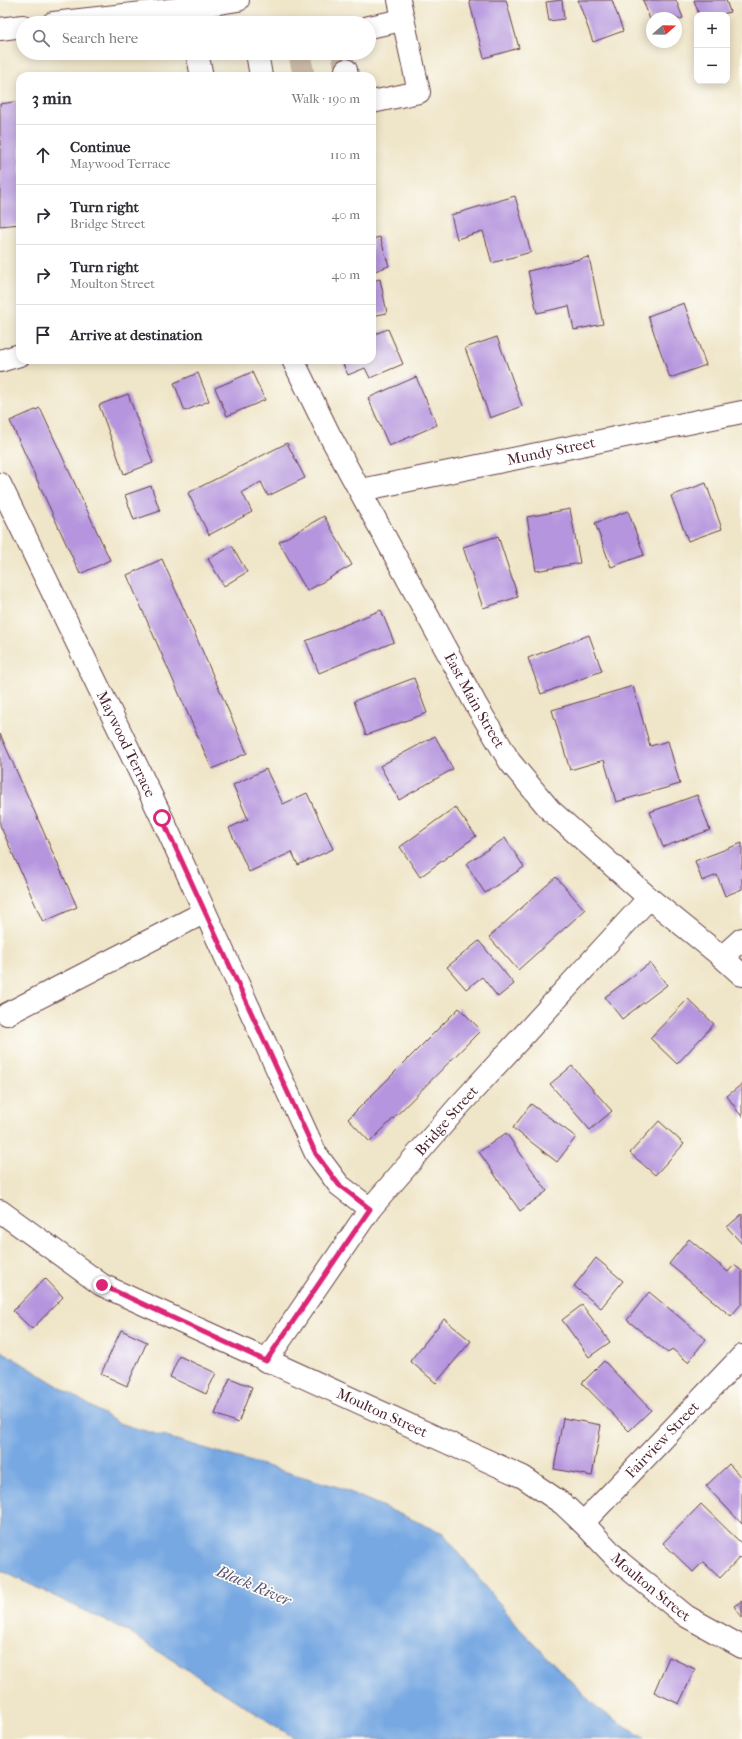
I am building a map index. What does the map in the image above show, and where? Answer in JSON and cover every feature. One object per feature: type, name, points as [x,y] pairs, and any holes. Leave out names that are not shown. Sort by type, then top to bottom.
[{"type":"main road","points":[[172,16],[189,15],[238,0]]},
{"type":"main road","points":[[376,23],[401,10],[419,92],[376,101]]},
{"type":"main road","points":[[0,29],[16,27]]},
{"type":"main road","points":[[199,60],[201,72]]},
{"type":"main road","points":[[258,60],[260,72]]},
{"type":"main road","points":[[0,361],[16,356]]},
{"type":"main road","name":"East Main Street","points":[[295,364],[329,434],[361,490],[475,703],[510,762],[550,810],[649,898],[742,975]]},
{"type":"main road","name":"Mundy Street","points":[[361,490],[742,412]]},
{"type":"main road","name":"Maywood Terrace","points":[[0,484],[162,818],[316,1154],[339,1185],[370,1209]]},
{"type":"main road","name":"Bridge Street","points":[[266,1361],[370,1209],[458,1108],[649,898]]},
{"type":"main road","points":[[7,1014],[205,912]]},
{"type":"main road","points":[[722,957],[742,939]]},
{"type":"main road","name":"Moulton Street","points":[[0,1211],[102,1285],[523,1477],[563,1504],[621,1563],[686,1616],[742,1647]]},
{"type":"main road","name":"Fairview Street","points":[[583,1523],[742,1356]]},
{"type":"water","name":"Black River","points":[[0,1350],[118,1423],[338,1487],[443,1533],[519,1628],[598,1709],[645,1739],[296,1739],[125,1630],[0,1570]]},
{"type":"building","points":[[469,0],[506,0],[519,48],[484,58]]},
{"type":"building","points":[[562,0],[564,19],[549,21],[546,2]]},
{"type":"building","points":[[578,0],[612,0],[623,31],[593,42]]},
{"type":"building","points":[[643,0],[676,0],[681,12],[647,12]]},
{"type":"building","points":[[694,0],[726,0],[730,12],[698,12]]},
{"type":"building","points":[[16,102],[16,224],[0,226],[0,104]]},
{"type":"building","points":[[515,196],[531,252],[492,263],[483,231],[457,239],[451,215]]},
{"type":"building","points":[[380,237],[389,266],[376,271],[376,238]]},
{"type":"building","points":[[589,257],[603,324],[574,330],[569,306],[537,313],[528,271]]},
{"type":"building","points":[[380,279],[387,313],[376,315],[376,280]]},
{"type":"building","points":[[684,303],[706,365],[670,378],[648,316]]},
{"type":"building","points":[[388,329],[403,364],[370,378],[365,368],[348,375],[343,364],[376,364],[376,334]]},
{"type":"building","points":[[497,337],[522,406],[490,418],[465,348]]},
{"type":"building","points":[[252,372],[265,400],[227,416],[215,388]]},
{"type":"building","points":[[198,373],[209,401],[185,411],[174,383]]},
{"type":"building","points":[[416,377],[437,425],[389,446],[368,398]]},
{"type":"building","points":[[128,394],[153,463],[124,474],[99,405]]},
{"type":"building","points":[[40,408],[110,560],[80,574],[10,421]]},
{"type":"building","points":[[287,443],[305,478],[268,496],[261,482],[242,492],[252,512],[209,535],[188,493]]},
{"type":"building","points":[[706,483],[722,529],[688,541],[671,496]]},
{"type":"building","points":[[151,486],[160,511],[134,520],[125,495]]},
{"type":"building","points":[[570,509],[580,563],[536,571],[527,517]]},
{"type":"building","points":[[628,511],[644,555],[611,567],[595,523]]},
{"type":"building","points":[[324,516],[352,565],[307,591],[279,542]]},
{"type":"building","points":[[498,536],[518,597],[483,608],[463,547]]},
{"type":"building","points":[[232,546],[247,572],[224,586],[208,559]]},
{"type":"building","points":[[162,559],[247,753],[212,769],[127,575]]},
{"type":"building","points":[[381,610],[394,642],[319,673],[306,641]]},
{"type":"building","points":[[589,635],[602,671],[541,694],[528,658]]},
{"type":"building","points":[[414,678],[427,713],[366,735],[354,701]]},
{"type":"building","points":[[633,686],[650,746],[668,741],[680,784],[616,802],[604,760],[570,770],[552,710]]},
{"type":"building","points":[[0,734],[77,907],[43,922],[0,825]]},
{"type":"building","points":[[435,736],[453,769],[399,800],[380,766]]},
{"type":"building","points":[[266,769],[283,804],[307,793],[333,849],[298,865],[292,852],[249,872],[229,828],[248,819],[233,785]]},
{"type":"building","points":[[697,795],[710,830],[663,847],[650,812]]},
{"type":"building","points":[[455,807],[476,836],[420,877],[400,847]]},
{"type":"building","points":[[505,838],[524,867],[485,893],[466,864]]},
{"type":"building","points":[[742,843],[742,889],[725,896],[717,875],[702,881],[695,861]]},
{"type":"building","points":[[556,877],[585,910],[518,970],[489,937]]},
{"type":"building","points":[[479,941],[514,984],[498,997],[482,977],[466,989],[447,967]]},
{"type":"building","points":[[650,963],[667,985],[622,1019],[605,997]]},
{"type":"building","points":[[688,999],[714,1024],[677,1064],[650,1038]]},
{"type":"building","points":[[459,1008],[481,1030],[370,1142],[348,1119]]},
{"type":"building","points":[[572,1066],[612,1111],[590,1130],[550,1084]]},
{"type":"building","points":[[742,1084],[742,1117],[727,1096]]},
{"type":"building","points":[[531,1104],[576,1137],[557,1162],[513,1128]]},
{"type":"building","points":[[659,1121],[684,1144],[655,1175],[630,1153]]},
{"type":"building","points":[[506,1133],[547,1191],[520,1211],[479,1152]]},
{"type":"building","points":[[742,1214],[742,1244],[727,1227]]},
{"type":"building","points":[[689,1239],[728,1272],[734,1265],[742,1271],[742,1303],[731,1316],[669,1264]]},
{"type":"building","points":[[596,1258],[623,1281],[601,1308],[574,1286]]},
{"type":"building","points":[[45,1278],[63,1297],[32,1329],[13,1311]]},
{"type":"building","points":[[649,1292],[706,1339],[688,1362],[672,1349],[668,1353],[627,1320]]},
{"type":"building","points":[[582,1305],[610,1342],[589,1357],[562,1320]]},
{"type":"building","points":[[444,1319],[471,1341],[436,1383],[410,1361]]},
{"type":"building","points":[[121,1330],[147,1342],[127,1386],[101,1374]]},
{"type":"building","points":[[179,1356],[216,1373],[206,1394],[170,1377]]},
{"type":"building","points":[[604,1361],[651,1410],[629,1431],[582,1383]]},
{"type":"building","points":[[230,1378],[252,1387],[238,1423],[215,1414]]},
{"type":"building","points":[[563,1418],[601,1425],[592,1476],[554,1469]]},
{"type":"building","points":[[729,1464],[742,1478],[742,1524],[706,1486]]},
{"type":"building","points":[[701,1504],[742,1544],[742,1555],[720,1578],[703,1562],[693,1572],[663,1543]]},
{"type":"building","points":[[742,1601],[742,1618],[734,1606]]},
{"type":"building","points":[[669,1657],[695,1669],[679,1704],[654,1692]]},
{"type":"tunnel","points":[[301,60],[303,72]]},
{"type":"tunnel","points":[[344,60],[346,70]]},
{"type":"route","points":[[102,1285],[266,1361],[370,1209],[339,1185],[316,1154],[162,818]]}]
